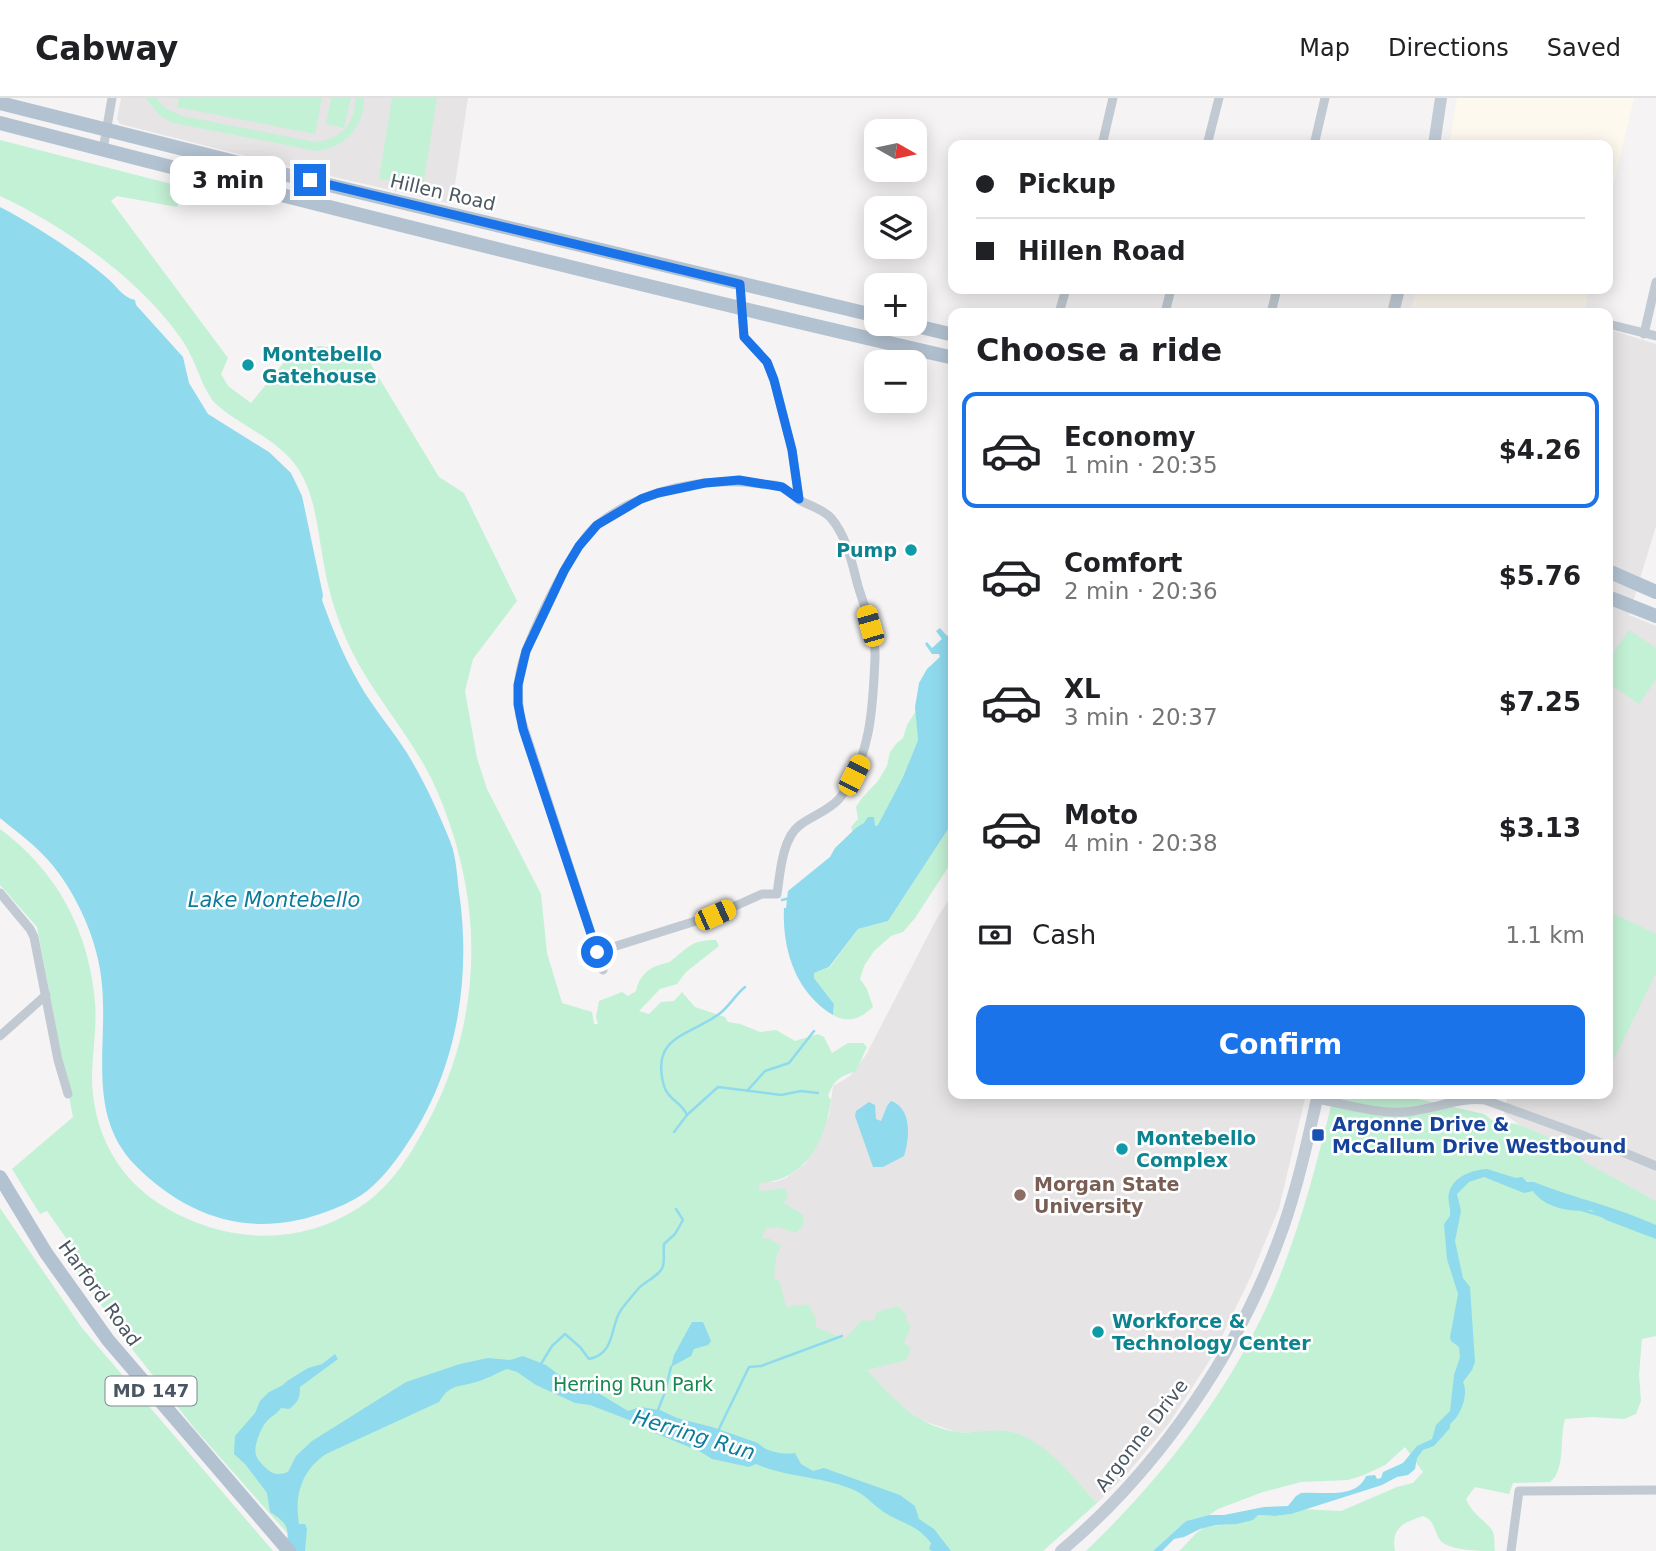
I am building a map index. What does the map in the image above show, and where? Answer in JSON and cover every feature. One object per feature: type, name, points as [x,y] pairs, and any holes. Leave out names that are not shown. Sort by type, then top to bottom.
[{"type":"main road","points":[[1435,140],[1441,98]]},
{"type":"main road","name":"Hillen Road","points":[[0,103],[287,175],[864,313]]},
{"type":"main road","points":[[0,123],[743,310],[948,357]]},
{"type":"main road","points":[[927,329],[948,334]]},
{"type":"main road","points":[[1614,574],[1656,592]]},
{"type":"main road","points":[[1613,599],[1656,615]]},
{"type":"main road","name":"Argonne Drive","points":[[1062,1551],[1101,1514],[1158,1450],[1199,1394],[1222,1356],[1253,1297],[1283,1228],[1317,1099]]},
{"type":"main road","name":"Harford Road","points":[[0,1177],[38,1240],[108,1340],[289,1551]]},
{"type":"street","points":[[103,150],[112,98]]},
{"type":"street","points":[[1102,140],[1113,98]]},
{"type":"street","points":[[1208,140],[1219,98]]},
{"type":"street","points":[[1315,140],[1325,98]]},
{"type":"street","points":[[1644,334],[1656,282]]},
{"type":"street","points":[[740,284],[744,337],[767,362],[774,380],[792,450],[799,499]]},
{"type":"street","points":[[1613,325],[1656,336]]},
{"type":"street","points":[[597,952],[715,915],[762,894],[777,894],[792,834],[801,824],[835,803],[860,762],[870,723],[874,641],[840,531],[822,511],[782,487],[739,480],[674,489],[630,504],[597,525],[579,546],[531,640],[519,679],[520,716],[597,952],[603,970]]},
{"type":"street","points":[[0,893],[30,929],[58,1060],[68,1094]]},
{"type":"street","points":[[0,1036],[46,995]]},
{"type":"street","points":[[1330,1099],[1371,1109],[1404,1112],[1467,1099]]},
{"type":"street","points":[[1478,1099],[1499,1103],[1656,1166]]},
{"type":"street","points":[[1511,1551],[1519,1491],[1656,1490]]},
{"type":"shaded area","points":[[121,98],[468,98],[452,204],[120,124],[117,119]]},
{"type":"shaded area","points":[[1457,98],[1634,98],[1613,187],[1613,140],[1450,140]]},
{"type":"shaded area","points":[[1415,294],[1588,294],[1585,308],[1411,308]]},
{"type":"shaded area","points":[[1613,331],[1656,344],[1656,526],[1629,615],[1656,626],[1656,1201],[1527,1131],[1504,1113],[1507,1099],[1613,1099]]},
{"type":"shaded area","name":"Morgan State University","points":[[948,901],[948,1099],[1305,1099],[1279,1208],[1251,1276],[1213,1355],[1170,1422],[1127,1474],[1097,1503],[1054,1458],[1012,1432],[957,1432],[923,1421],[899,1404],[845,1348],[791,1322],[755,1230],[759,1182],[775,1182],[786,1178],[805,1164],[829,1116],[833,1086],[850,1076],[866,1055]]},
{"type":"green space","points":[[146,98],[156,98],[165,108],[182,116],[315,142],[332,138],[345,129],[353,115],[355,98],[364,98],[361,118],[351,134],[336,146],[316,151],[173,123],[159,115]]},
{"type":"green space","points":[[179,98],[322,98],[315,134],[177,107]]},
{"type":"green space","points":[[331,98],[351,98],[344,128],[326,124]]},
{"type":"green space","points":[[392,98],[437,98],[423,186],[379,179]]},
{"type":"green space","name":"Herring Run Park","points":[[0,140],[187,188],[177,207],[117,196],[111,201],[228,358],[221,374],[228,386],[251,403],[294,350],[320,346],[364,353],[439,477],[464,493],[517,601],[473,659],[465,691],[477,758],[487,789],[541,894],[547,953],[562,1003],[592,1012],[594,1024],[598,1024],[596,1017],[599,1001],[622,992],[628,996],[636,991],[639,981],[648,970],[670,962],[696,943],[716,940],[719,946],[686,972],[677,984],[660,989],[639,1011],[649,1014],[661,1002],[674,1001],[682,992],[695,1007],[725,1017],[728,1022],[760,1032],[776,1030],[795,1041],[818,1034],[824,1037],[832,1053],[848,1043],[863,1043],[867,1047],[856,1071],[838,1079],[830,1090],[828,1096],[831,1100],[824,1130],[810,1156],[789,1175],[775,1181],[759,1183],[759,1190],[784,1188],[788,1195],[784,1203],[803,1215],[804,1225],[796,1233],[779,1227],[766,1228],[762,1238],[770,1239],[781,1246],[776,1257],[774,1278],[780,1282],[786,1307],[808,1304],[816,1319],[816,1327],[845,1339],[862,1320],[874,1321],[877,1312],[898,1306],[907,1315],[906,1320],[911,1326],[904,1342],[911,1349],[906,1360],[867,1370],[896,1401],[918,1418],[943,1429],[958,1432],[1005,1431],[1023,1436],[1058,1461],[1097,1503],[1043,1551],[303,1551],[195,1429],[129,1345],[71,1262],[78,1255],[47,1211],[40,1214],[12,1169],[73,1117],[37,927],[0,885],[0,829],[38,864],[54,883],[67,905],[86,951],[92,976],[95,1011],[93,1094],[96,1114],[110,1152],[134,1184],[168,1209],[192,1221],[240,1234],[289,1234],[337,1220],[371,1199],[400,1169],[428,1122],[447,1081],[460,1038],[469,996],[469,910],[462,867],[450,824],[433,782],[364,673],[340,625],[327,578],[311,497],[301,474],[276,445],[213,401],[184,343],[168,321],[126,278],[51,223],[0,196]]},
{"type":"green space","points":[[1629,630],[1656,648],[1656,679],[1639,704],[1613,686],[1613,654]]},
{"type":"green space","points":[[916,711],[918,740],[878,826],[861,826],[853,833],[851,827],[858,819],[856,807],[878,781],[887,766],[890,752],[903,738]]},
{"type":"green space","points":[[948,829],[948,868],[915,918],[903,932],[891,936],[874,951],[864,966],[860,979],[867,989],[873,1007],[850,1019],[833,1015],[834,1004],[814,978],[814,973],[830,967],[858,929],[888,921]]},
{"type":"green space","points":[[1613,913],[1656,934],[1656,973],[1613,1061]]},
{"type":"green space","points":[[1333,1099],[1418,1099],[1484,1114],[1493,1121],[1516,1124],[1534,1131],[1574,1149],[1585,1162],[1656,1201],[1656,1336],[1642,1339],[1639,1375],[1641,1401],[1636,1414],[1624,1419],[1565,1419],[1560,1462],[1555,1477],[1550,1482],[1513,1483],[1509,1494],[1475,1487],[1466,1499],[1472,1510],[1493,1532],[1495,1551],[1475,1551],[1449,1546],[1443,1543],[1433,1524],[1423,1516],[1400,1527],[1395,1536],[1395,1551],[1179,1551],[1204,1528],[1245,1522],[1258,1515],[1291,1514],[1301,1509],[1341,1511],[1413,1483],[1423,1472],[1405,1447],[1385,1465],[1364,1475],[1348,1480],[1301,1482],[1263,1492],[1209,1515],[1186,1521],[1153,1551],[1086,1551],[1173,1457],[1222,1387],[1264,1312],[1281,1273],[1310,1184]]},
{"type":"green space","points":[[0,1208],[82,1328],[273,1551],[0,1551]]},
{"type":"water","name":"Lake Montebello","points":[[0,207],[69,249],[106,277],[123,294],[135,300],[136,305],[183,357],[189,383],[208,414],[269,452],[291,473],[302,496],[322,600],[339,642],[364,692],[419,774],[452,848],[460,899],[463,964],[461,996],[447,1060],[422,1119],[388,1170],[361,1195],[320,1214],[268,1224],[220,1218],[176,1198],[136,1166],[120,1146],[110,1125],[105,1103],[102,985],[96,952],[85,919],[69,888],[49,861],[0,818]]},
{"type":"water","points":[[940,628],[948,635],[948,829],[888,921],[858,929],[829,967],[814,973],[814,978],[834,1004],[833,1015],[809,995],[794,969],[784,924],[788,891],[830,857],[835,848],[868,817],[874,817],[875,826],[878,825],[903,777],[918,740],[915,707],[919,683],[927,669],[940,657],[939,654],[932,654],[925,644],[927,642],[932,648],[942,639],[936,631]]},
{"type":"water","points":[[891,1101],[903,1110],[906,1117],[906,1149],[904,1156],[883,1167],[873,1167],[855,1116],[856,1111],[869,1102],[875,1105],[876,1119],[881,1121]]},
{"type":"water","points":[[1487,1169],[1516,1178],[1522,1177],[1527,1182],[1534,1182],[1656,1225],[1656,1239],[1606,1220],[1591,1210],[1568,1210],[1551,1205],[1533,1191],[1524,1193],[1484,1177],[1469,1182],[1457,1194],[1461,1211],[1455,1241],[1463,1278],[1470,1287],[1475,1362],[1463,1382],[1464,1398],[1458,1416],[1434,1446],[1423,1450],[1417,1458],[1415,1469],[1408,1475],[1382,1485],[1291,1514],[1258,1515],[1253,1520],[1237,1524],[1200,1529],[1174,1539],[1162,1551],[1153,1551],[1186,1521],[1209,1515],[1288,1506],[1301,1493],[1338,1493],[1355,1488],[1366,1476],[1375,1475],[1377,1479],[1381,1478],[1383,1472],[1403,1463],[1417,1446],[1432,1439],[1436,1425],[1450,1411],[1454,1375],[1460,1357],[1459,1347],[1450,1337],[1458,1294],[1447,1259],[1444,1224],[1450,1216],[1449,1193],[1459,1178]]},
{"type":"water","points":[[692,1322],[703,1322],[711,1341],[708,1345],[694,1349],[691,1356],[671,1367],[674,1355]]},
{"type":"water","name":"Herring Run","points":[[335,1354],[338,1359],[300,1387],[295,1405],[289,1409],[281,1408],[263,1426],[255,1451],[261,1463],[272,1472],[288,1472],[296,1456],[312,1441],[406,1382],[460,1364],[488,1358],[510,1360],[523,1356],[546,1365],[562,1377],[577,1380],[628,1411],[640,1407],[660,1410],[677,1418],[758,1443],[770,1451],[795,1453],[801,1464],[813,1471],[824,1468],[900,1495],[915,1506],[919,1519],[934,1529],[951,1551],[932,1551],[929,1549],[931,1543],[921,1532],[883,1511],[860,1493],[844,1486],[756,1464],[749,1467],[712,1459],[655,1433],[643,1421],[642,1425],[590,1405],[575,1403],[507,1369],[480,1381],[455,1387],[439,1402],[318,1460],[306,1476],[299,1493],[299,1524],[305,1524],[307,1529],[305,1551],[285,1551],[286,1528],[281,1520],[270,1512],[267,1493],[234,1454],[235,1436],[269,1392],[308,1368],[322,1364]]},
{"type":"waterway","points":[[782,900],[790,898]]},
{"type":"waterway","points":[[687,1115],[666,1091],[661,1069],[662,1057],[667,1047],[675,1040],[719,1014],[745,987]]},
{"type":"waterway","points":[[747,1091],[765,1071],[789,1063],[814,1031]]},
{"type":"waterway","points":[[674,1132],[687,1115],[718,1087],[781,1095],[801,1091],[818,1093]]},
{"type":"waterway","points":[[541,1364],[552,1346],[565,1334],[589,1359],[604,1351],[621,1310],[638,1289],[661,1270],[664,1263],[664,1244],[675,1234],[683,1220],[676,1209]]},
{"type":"waterway","name":"Herring Run","points":[[1582,1210],[1602,1216]]},
{"type":"waterway","points":[[717,1433],[749,1367],[761,1366],[842,1336]]},
{"type":"waterway","points":[[658,1410],[671,1367]]},
{"type":"place","name":"Montebello Gatehouse","points":[[248,365]]},
{"type":"place","name":"Pump","points":[[911,550]]},
{"type":"place","name":"Argonne Drive & McCallum Drive Westbound","points":[[1318,1135]]},
{"type":"place","name":"Montebello Complex","points":[[1122,1149]]},
{"type":"place","name":"Morgan State University","points":[[1020,1195]]},
{"type":"place","name":"Workforce & Technology Center","points":[[1098,1332]]},
{"type":"route","points":[[310,180],[740,284],[744,337],[767,362],[774,380],[792,450],[799,499],[782,487],[739,480],[705,483],[658,493],[617,511],[597,525],[579,546],[531,640],[520,670],[518,704],[523,729],[597,952]]}]
